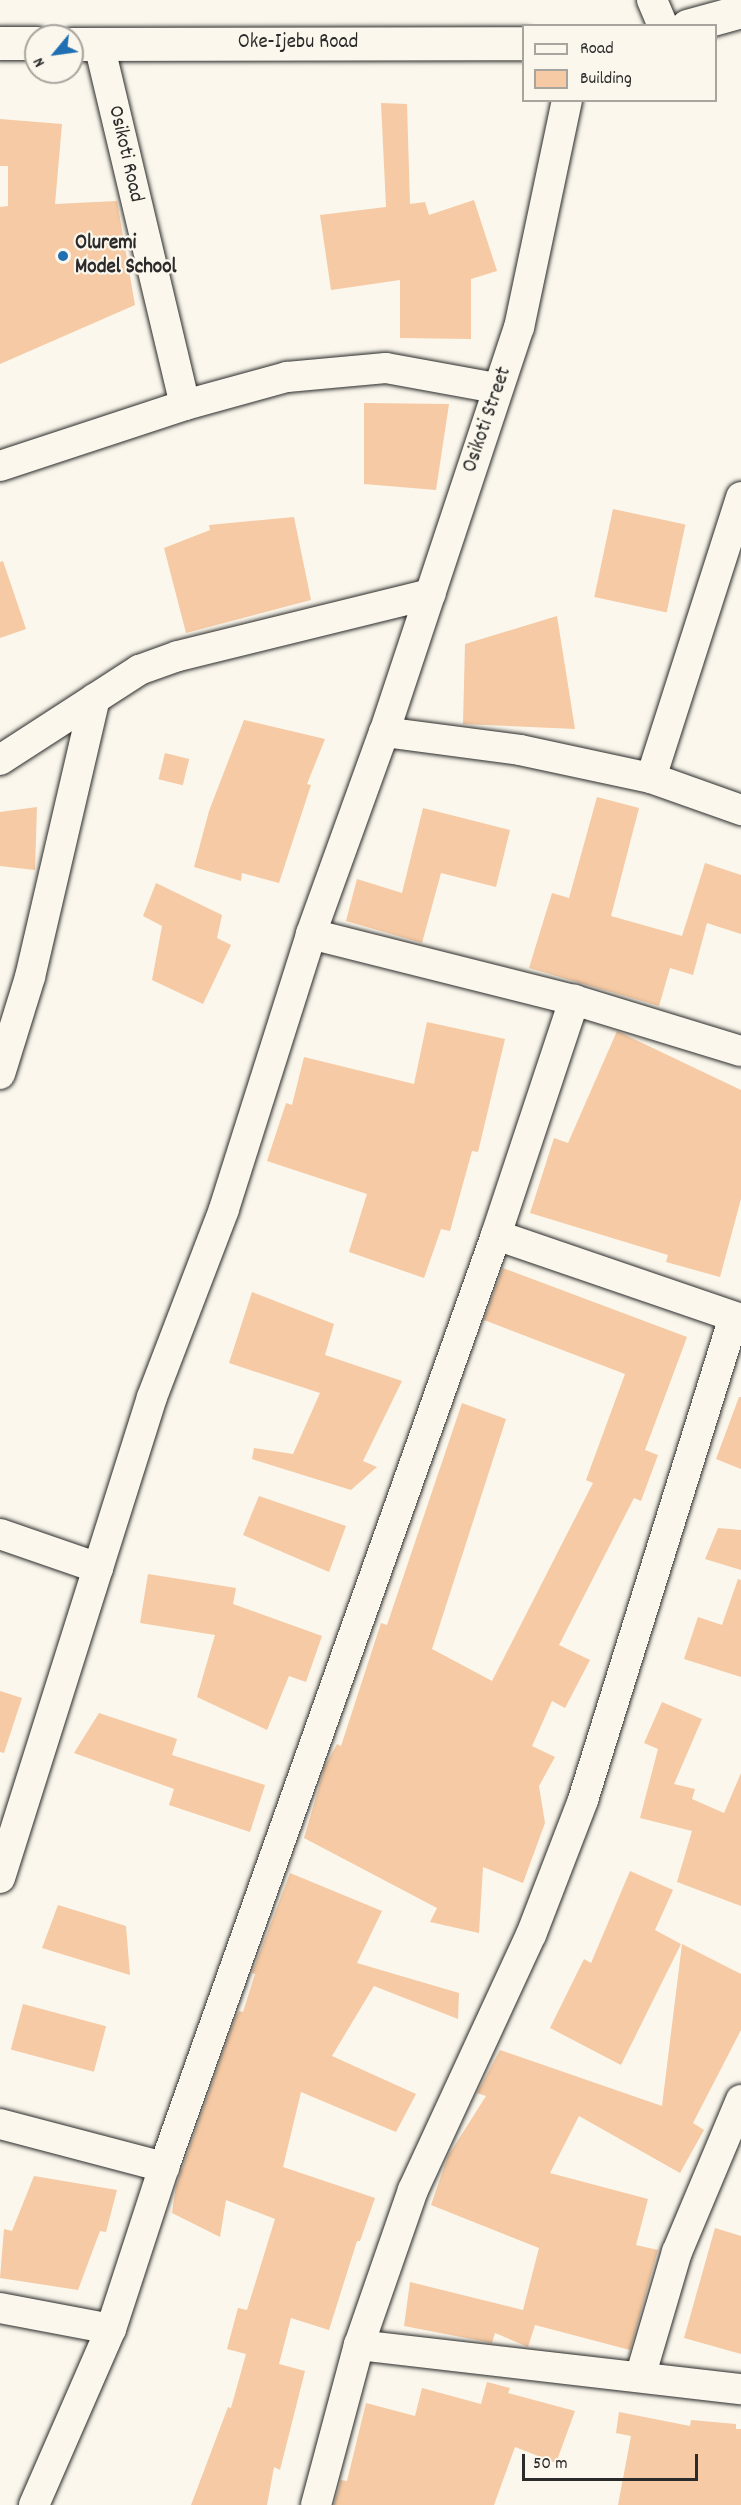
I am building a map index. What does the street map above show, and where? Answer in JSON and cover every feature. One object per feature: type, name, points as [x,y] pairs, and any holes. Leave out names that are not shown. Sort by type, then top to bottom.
[{"type":"main road","points":[[694,24],[741,11]]},
{"type":"main road","points":[[0,43],[24,43]]},
{"type":"main road","name":"Oke-Ijebu Road","points":[[85,44],[522,43]]},
{"type":"street","points":[[652,0],[662,24]]},
{"type":"street","name":"Osikoti Road","points":[[85,44],[185,405]]},
{"type":"street","name":"Osikoti Street","points":[[0,1878],[152,1396],[224,1209],[311,934],[384,732],[431,594],[496,388],[519,327],[567,102]]},
{"type":"street","points":[[0,466],[185,405],[287,377],[338,370],[386,368],[496,388]]},
{"type":"street","points":[[651,778],[741,497]]},
{"type":"street","points":[[0,760],[139,670],[178,656],[431,594]]},
{"type":"street","points":[[0,1074],[30,977],[95,698]]},
{"type":"street","points":[[384,732],[520,750],[651,778],[741,810]]},
{"type":"street","points":[[311,934],[574,1000],[741,1051]]},
{"type":"street","points":[[34,2505],[111,2329],[164,2167],[496,1234],[574,1000]]},
{"type":"street","points":[[316,2505],[359,2345],[413,2190],[531,1935],[584,1800],[738,1318],[496,1234]]},
{"type":"street","points":[[0,1534],[98,1568]]},
{"type":"street","points":[[641,2374],[677,2252],[741,2100]]},
{"type":"street","points":[[0,2124],[164,2167]]},
{"type":"street","points":[[0,2308],[111,2329]]},
{"type":"street","points":[[359,2345],[641,2374],[741,2389]]},
{"type":"building","points":[[381,103],[407,104],[410,204],[425,202],[429,215],[474,200],[497,271],[471,279],[471,339],[400,338],[400,280],[331,290],[320,215],[386,207]]},
{"type":"building","name":"Oluremi Model School","points":[[0,119],[62,124],[55,204],[117,201],[135,305],[0,364],[0,207],[8,206],[8,166],[0,166]]},
{"type":"building","points":[[364,403],[449,404],[436,490],[364,484]]},
{"type":"building","points":[[613,509],[685,524],[667,612],[594,597]]},
{"type":"building","points":[[294,517],[311,600],[186,633],[164,548],[210,530],[209,525]]},
{"type":"building","points":[[3,561],[26,629],[0,638],[0,562]]},
{"type":"building","points":[[557,616],[575,729],[463,724],[465,644]]},
{"type":"building","points":[[244,720],[325,739],[307,784],[311,785],[279,883],[242,873],[241,881],[194,867],[209,811]]},
{"type":"building","points":[[165,753],[189,759],[183,785],[158,779]]},
{"type":"building","points":[[597,797],[639,808],[611,916],[682,936],[705,863],[741,875],[741,934],[707,923],[693,975],[670,968],[659,1006],[529,968],[552,893],[569,898]]},
{"type":"building","points":[[37,807],[35,870],[0,866],[0,812]]},
{"type":"building","points":[[423,808],[510,830],[496,887],[441,873],[422,943],[346,921],[357,879],[402,893]]},
{"type":"building","points":[[156,883],[222,915],[217,938],[231,945],[203,1004],[152,980],[162,926],[143,916]]},
{"type":"building","points":[[427,1022],[505,1039],[478,1152],[472,1151],[450,1231],[441,1229],[424,1278],[349,1252],[367,1194],[267,1161],[286,1103],[292,1105],[304,1057],[414,1084]]},
{"type":"building","points":[[617,1031],[741,1090],[741,1199],[720,1277],[666,1262],[668,1255],[530,1213],[554,1138],[568,1143]]},
{"type":"building","points":[[503,1268],[687,1337],[645,1450],[658,1455],[641,1501],[634,1498],[559,1645],[590,1660],[565,1708],[552,1701],[532,1746],[555,1757],[539,1786],[545,1823],[523,1883],[483,1867],[479,1933],[430,1922],[437,1908],[304,1838],[325,1766],[337,1744],[341,1746],[381,1623],[387,1625],[462,1403],[506,1419],[432,1649],[492,1681],[593,1483],[586,1480],[625,1374],[484,1320]]},
{"type":"building","points":[[252,1292],[334,1324],[325,1355],[402,1381],[363,1461],[377,1467],[351,1490],[252,1459],[254,1448],[293,1454],[320,1393],[229,1363]]},
{"type":"building","points":[[739,1397],[741,1397],[741,1469],[716,1459]]},
{"type":"building","points":[[259,1496],[346,1526],[329,1572],[243,1535]]},
{"type":"building","points":[[718,1528],[741,1530],[741,1570],[705,1559]]},
{"type":"building","points":[[148,1574],[236,1588],[233,1604],[322,1636],[306,1682],[289,1676],[267,1730],[197,1697],[215,1635],[140,1623]]},
{"type":"building","points":[[738,1579],[741,1580],[741,1677],[684,1659],[698,1617],[722,1625]]},
{"type":"building","points":[[0,1691],[22,1698],[4,1753],[0,1752]]},
{"type":"building","points":[[662,1702],[702,1719],[674,1784],[695,1789],[692,1799],[724,1813],[741,1773],[741,1906],[677,1882],[692,1831],[640,1818],[658,1749],[644,1743]]},
{"type":"building","points":[[99,1713],[177,1739],[172,1755],[265,1785],[250,1832],[169,1805],[174,1789],[74,1753]]},
{"type":"building","points":[[630,1871],[673,1890],[655,1930],[681,1944],[621,2065],[550,2028],[584,1959],[591,1963]]},
{"type":"building","points":[[290,1873],[382,1911],[357,1963],[459,1993],[458,2019],[374,1986],[332,2056],[416,2094],[396,2132],[301,2092],[283,2167],[375,2198],[360,2241],[357,2241],[329,2330],[291,2318],[279,2364],[305,2371],[280,2470],[274,2467],[267,2505],[191,2505],[228,2407],[231,2408],[246,2354],[227,2349],[238,2308],[247,2310],[275,2219],[226,2200],[220,2237],[172,2213],[176,2186],[235,2019],[239,2011],[243,2012],[255,1974],[252,1973]]},
{"type":"building","points":[[58,1905],[126,1926],[130,1975],[42,1948]]},
{"type":"building","points":[[682,1944],[741,1974],[741,2030],[693,2123],[704,2130],[680,2173],[579,2116],[550,2173],[648,2199],[636,2245],[658,2250],[630,2350],[535,2325],[528,2347],[495,2333],[492,2343],[404,2326],[410,2282],[523,2310],[539,2248],[431,2205],[448,2156],[486,2096],[477,2093],[500,2050],[662,2106]]},
{"type":"building","points":[[23,2004],[106,2026],[94,2072],[11,2049]]},
{"type":"building","points":[[34,2176],[117,2190],[106,2232],[100,2231],[78,2290],[0,2278],[4,2229],[12,2231]]},
{"type":"building","points":[[715,2228],[741,2236],[741,2354],[684,2338]]},
{"type":"building","points":[[487,2382],[510,2388],[508,2393],[575,2411],[556,2463],[515,2447],[494,2505],[334,2505],[341,2480],[347,2481],[366,2403],[415,2416],[422,2388],[481,2404]]},
{"type":"building","points":[[619,2412],[690,2426],[691,2420],[736,2424],[736,2429],[741,2429],[741,2505],[618,2505],[631,2436],[616,2433]]},
{"type":"place","name":"Oluremi Model School","points":[[63,256]]}]
